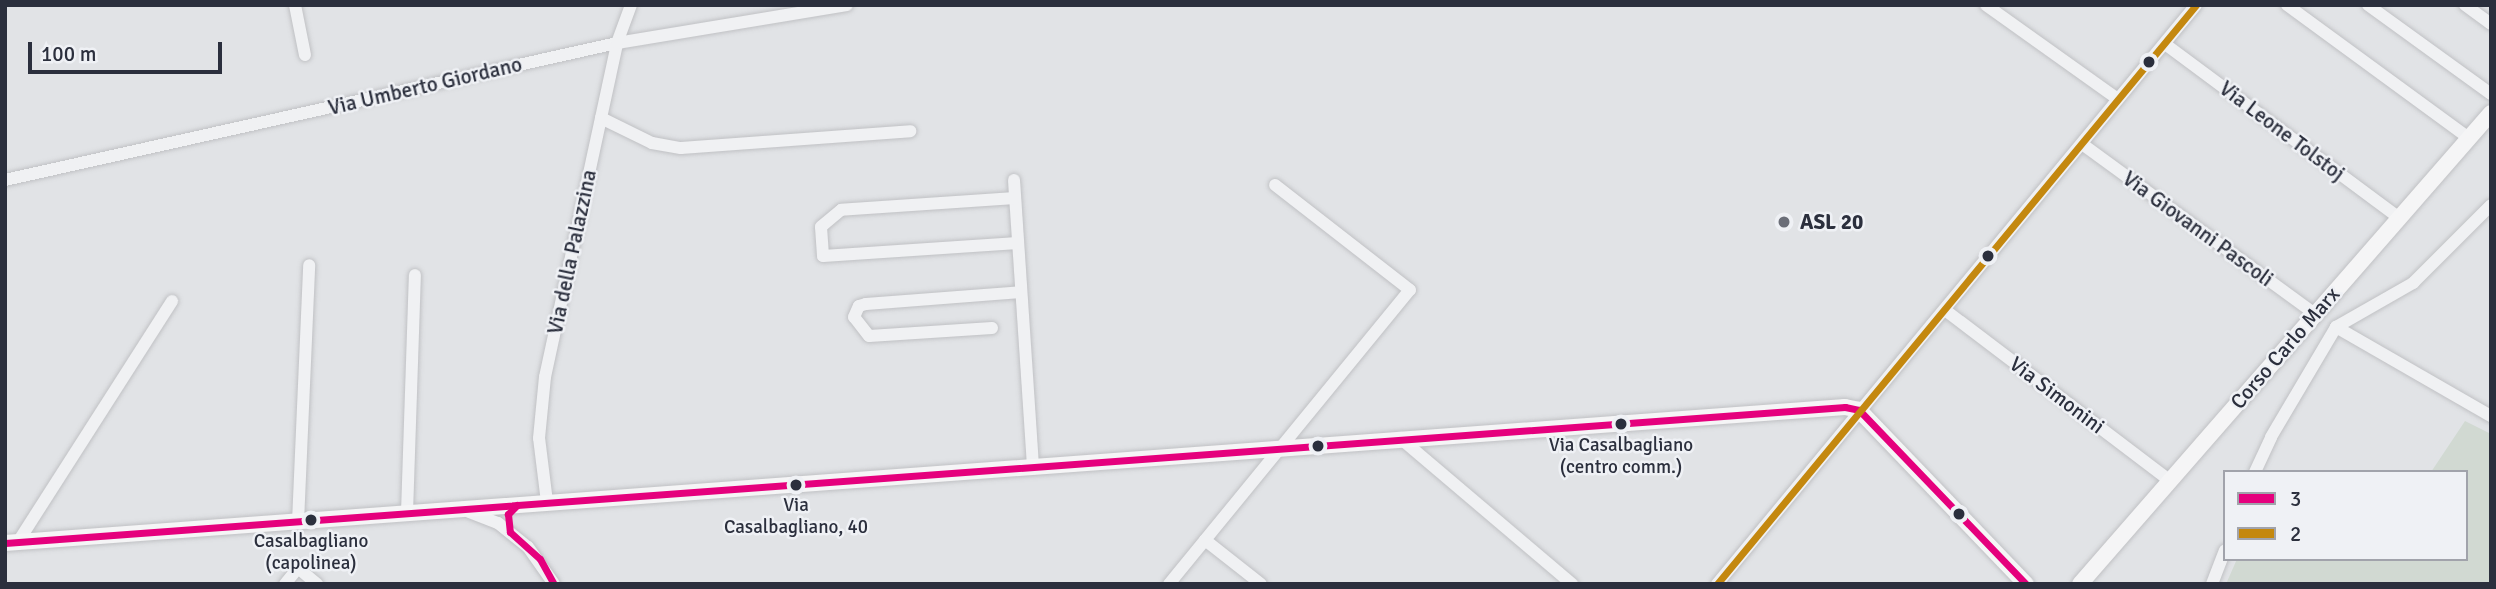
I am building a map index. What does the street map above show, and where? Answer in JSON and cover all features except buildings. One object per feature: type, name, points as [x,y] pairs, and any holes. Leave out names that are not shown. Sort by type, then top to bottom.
[{"type":"main road","name":"Corso Carlo Marx","points":[[2080,584],[2491,113]]},
{"type":"main road","points":[[12,543],[1280,446],[1845,407],[1859,410],[2026,584]]},
{"type":"street","points":[[295,5],[305,55]]},
{"type":"street","name":"Via della Palazzina","points":[[547,502],[539,438],[545,377],[617,43],[631,5]]},
{"type":"street","name":"Via Umberto Giordano","points":[[5,180],[617,43],[847,5]]},
{"type":"street","points":[[1986,5],[2118,99]]},
{"type":"street","points":[[1717,584],[2196,5]]},
{"type":"street","points":[[2287,5],[2469,138]]},
{"type":"street","points":[[2368,5],[2491,94]]},
{"type":"street","points":[[2465,5],[2491,24]]},
{"type":"street","name":"Via Leone Tolstoj","points":[[2165,44],[2399,218]]},
{"type":"street","points":[[601,118],[652,143],[681,148],[910,131]]},
{"type":"street","name":"Via Giovanni Pascoli","points":[[2082,144],[2315,314]]},
{"type":"street","points":[[1014,180],[1033,466]]},
{"type":"street","points":[[1169,584],[1410,290],[1275,185]]},
{"type":"street","points":[[1015,198],[841,210],[821,227],[823,256],[1018,243]]},
{"type":"street","points":[[2256,470],[2271,436],[2336,327],[2413,283],[2491,205]]},
{"type":"street","points":[[298,522],[309,265]]},
{"type":"street","points":[[407,513],[415,275]]},
{"type":"street","points":[[992,328],[869,336],[854,317],[859,306],[866,304],[1021,292]]},
{"type":"street","points":[[12,543],[172,301]]},
{"type":"street","name":"Via Simonini","points":[[1945,310],[2169,480]]},
{"type":"street","points":[[2336,327],[2491,416]]},
{"type":"street","points":[[1399,439],[1572,584]]},
{"type":"street","points":[[510,532],[508,514],[517,505]]},
{"type":"street","points":[[451,510],[487,517],[510,532],[540,559],[554,584]]},
{"type":"street","points":[[1205,540],[1261,584]]},
{"type":"street","points":[[2212,584],[2223,555]]},
{"type":"street","points":[[285,584],[298,568],[317,584]]},
{"type":"shaded area","points":[[2465,421],[2491,434],[2491,584],[2226,584],[2236,561],[2468,561],[2468,470],[2432,470]]},
{"type":"transit line","name":"2","points":[[1717,584],[2196,5]]},
{"type":"transit line","name":"3","points":[[5,543],[1845,407],[1859,410],[2026,584]]},
{"type":"transit line","name":"3","points":[[517,505],[508,514],[510,532],[540,559],[554,584]]},
{"type":"place","name":"ASL 20","points":[[1784,222]]},
{"type":"place","name":"Via Casalbagliano (centro comm.)","points":[[1621,424]]},
{"type":"place","name":"Via Casalbagliano, 40","points":[[796,485]]},
{"type":"place","name":"Casalbagliano (capolinea)","points":[[311,520]]}]
